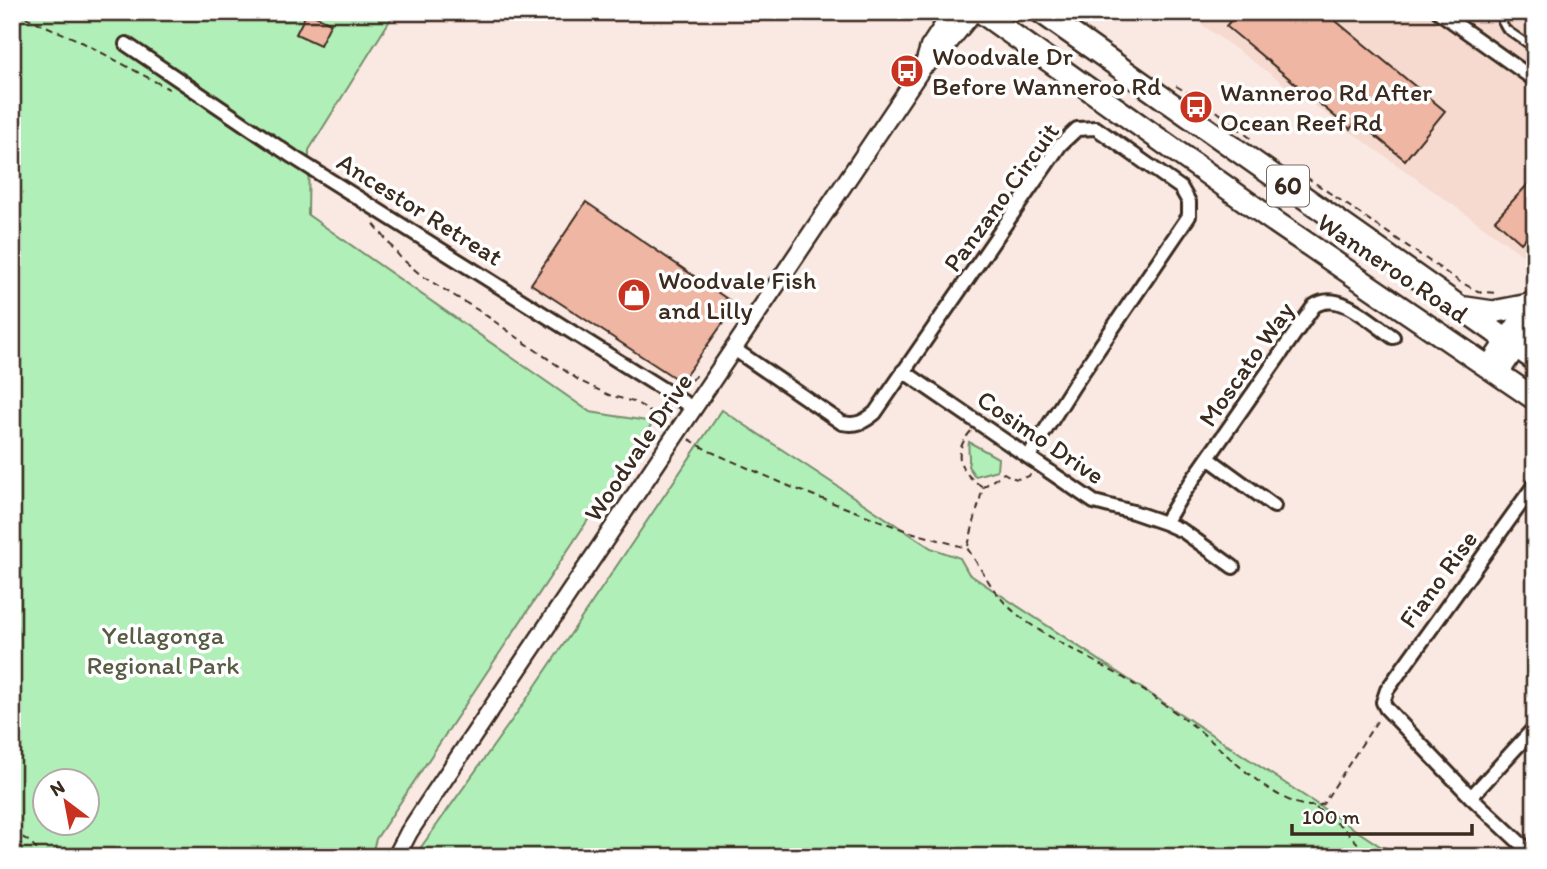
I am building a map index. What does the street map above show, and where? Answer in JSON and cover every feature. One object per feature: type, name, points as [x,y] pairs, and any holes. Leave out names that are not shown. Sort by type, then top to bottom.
[{"type":"highway","name":"Wanneroo Road","points":[[981,12],[1268,217],[1535,399]]},
{"type":"highway","name":"Wanneroo Road","points":[[1041,12],[1535,360]]},
{"type":"highway","points":[[1460,307],[1493,312],[1533,308]]},
{"type":"street","name":"Woodvale Drive","points":[[396,857],[428,804],[923,67],[929,47],[952,12]]},
{"type":"street","name":"Woodvale Drive","points":[[923,67],[940,54],[974,12]]},
{"type":"street","points":[[1439,12],[1535,80]]},
{"type":"street","name":"Ancestor Retreat","points":[[126,44],[293,157],[694,408]]},
{"type":"street","name":"Panzano Circuit","points":[[734,349],[832,418],[852,425],[862,423],[875,413],[1060,145],[1077,129],[1096,128],[1181,188],[1189,202],[1189,216],[1074,384],[1029,461]]},
{"type":"street","name":"Moscato Way","points":[[1165,523],[1318,303],[1329,301],[1344,304],[1393,337]]},
{"type":"street","points":[[1493,371],[1533,308]]},
{"type":"street","name":"Cosimo Drive","points":[[903,371],[1029,461],[1094,502],[1165,523],[1182,531],[1233,567]]},
{"type":"street","points":[[1208,458],[1274,506]]},
{"type":"street","name":"Fiano Rise","points":[[1385,705],[1387,690],[1535,484]]},
{"type":"street","points":[[1385,705],[1471,797],[1535,857]]},
{"type":"street","points":[[1471,797],[1535,727]]},
{"type":"lane","points":[[1505,12],[1502,22],[1506,29],[1535,49]]},
{"type":"lane","points":[[1522,12],[1535,21]]},
{"type":"path","points":[[14,12],[80,41],[176,93]]},
{"type":"path","points":[[1170,83],[1209,105],[1263,147]]},
{"type":"path","points":[[1294,169],[1460,282],[1480,292],[1500,293]]},
{"type":"path","points":[[370,219],[400,257],[422,276],[580,381],[609,395],[637,403],[707,450],[791,487],[907,531],[967,548],[1010,608],[1034,626],[1102,665],[1195,727],[1258,782],[1296,804],[1315,807],[1341,826],[1371,857]]},
{"type":"path","points":[[972,429],[964,439],[959,456],[961,467],[971,479],[983,486]]},
{"type":"path","points":[[967,548],[983,486],[1004,473],[1015,480],[1023,479],[1032,474],[1029,461]]},
{"type":"path","points":[[1315,807],[1327,798],[1385,705]]},
{"type":"path","points":[[12,832],[29,841],[38,850],[40,857]]},
{"type":"shaded area","points":[[1182,12],[1535,12],[1535,264],[1188,15]]},
{"type":"green space","name":"Yellagonga Regional Park","points":[[12,12],[386,12],[392,17],[309,150],[308,215],[590,412],[653,422],[376,839],[371,857],[12,857]]},
{"type":"green space","points":[[722,410],[931,548],[960,558],[969,574],[1380,846],[1414,857],[414,857],[524,703]]},
{"type":"green space","points":[[969,442],[998,458],[997,470],[975,476],[968,466]]},
{"type":"building","points":[[307,12],[331,23],[320,45],[296,34]]},
{"type":"building","points":[[1238,12],[1325,12],[1445,111],[1405,160],[1357,121],[1350,129],[1226,26]]},
{"type":"building","points":[[1528,184],[1532,188],[1535,185],[1535,227],[1521,243],[1495,220]]},
{"type":"building","name":"Woodvale Fish and Lilly","points":[[586,202],[736,305],[681,382],[531,284]]},
{"type":"place","name":"Woodvale Dr Before Wanneroo Rd","points":[[907,71]]},
{"type":"place","name":"Wanneroo Rd After Ocean Reef Rd","points":[[1196,107]]},
{"type":"place","name":"Woodvale Fish and Lilly","points":[[634,295]]}]
